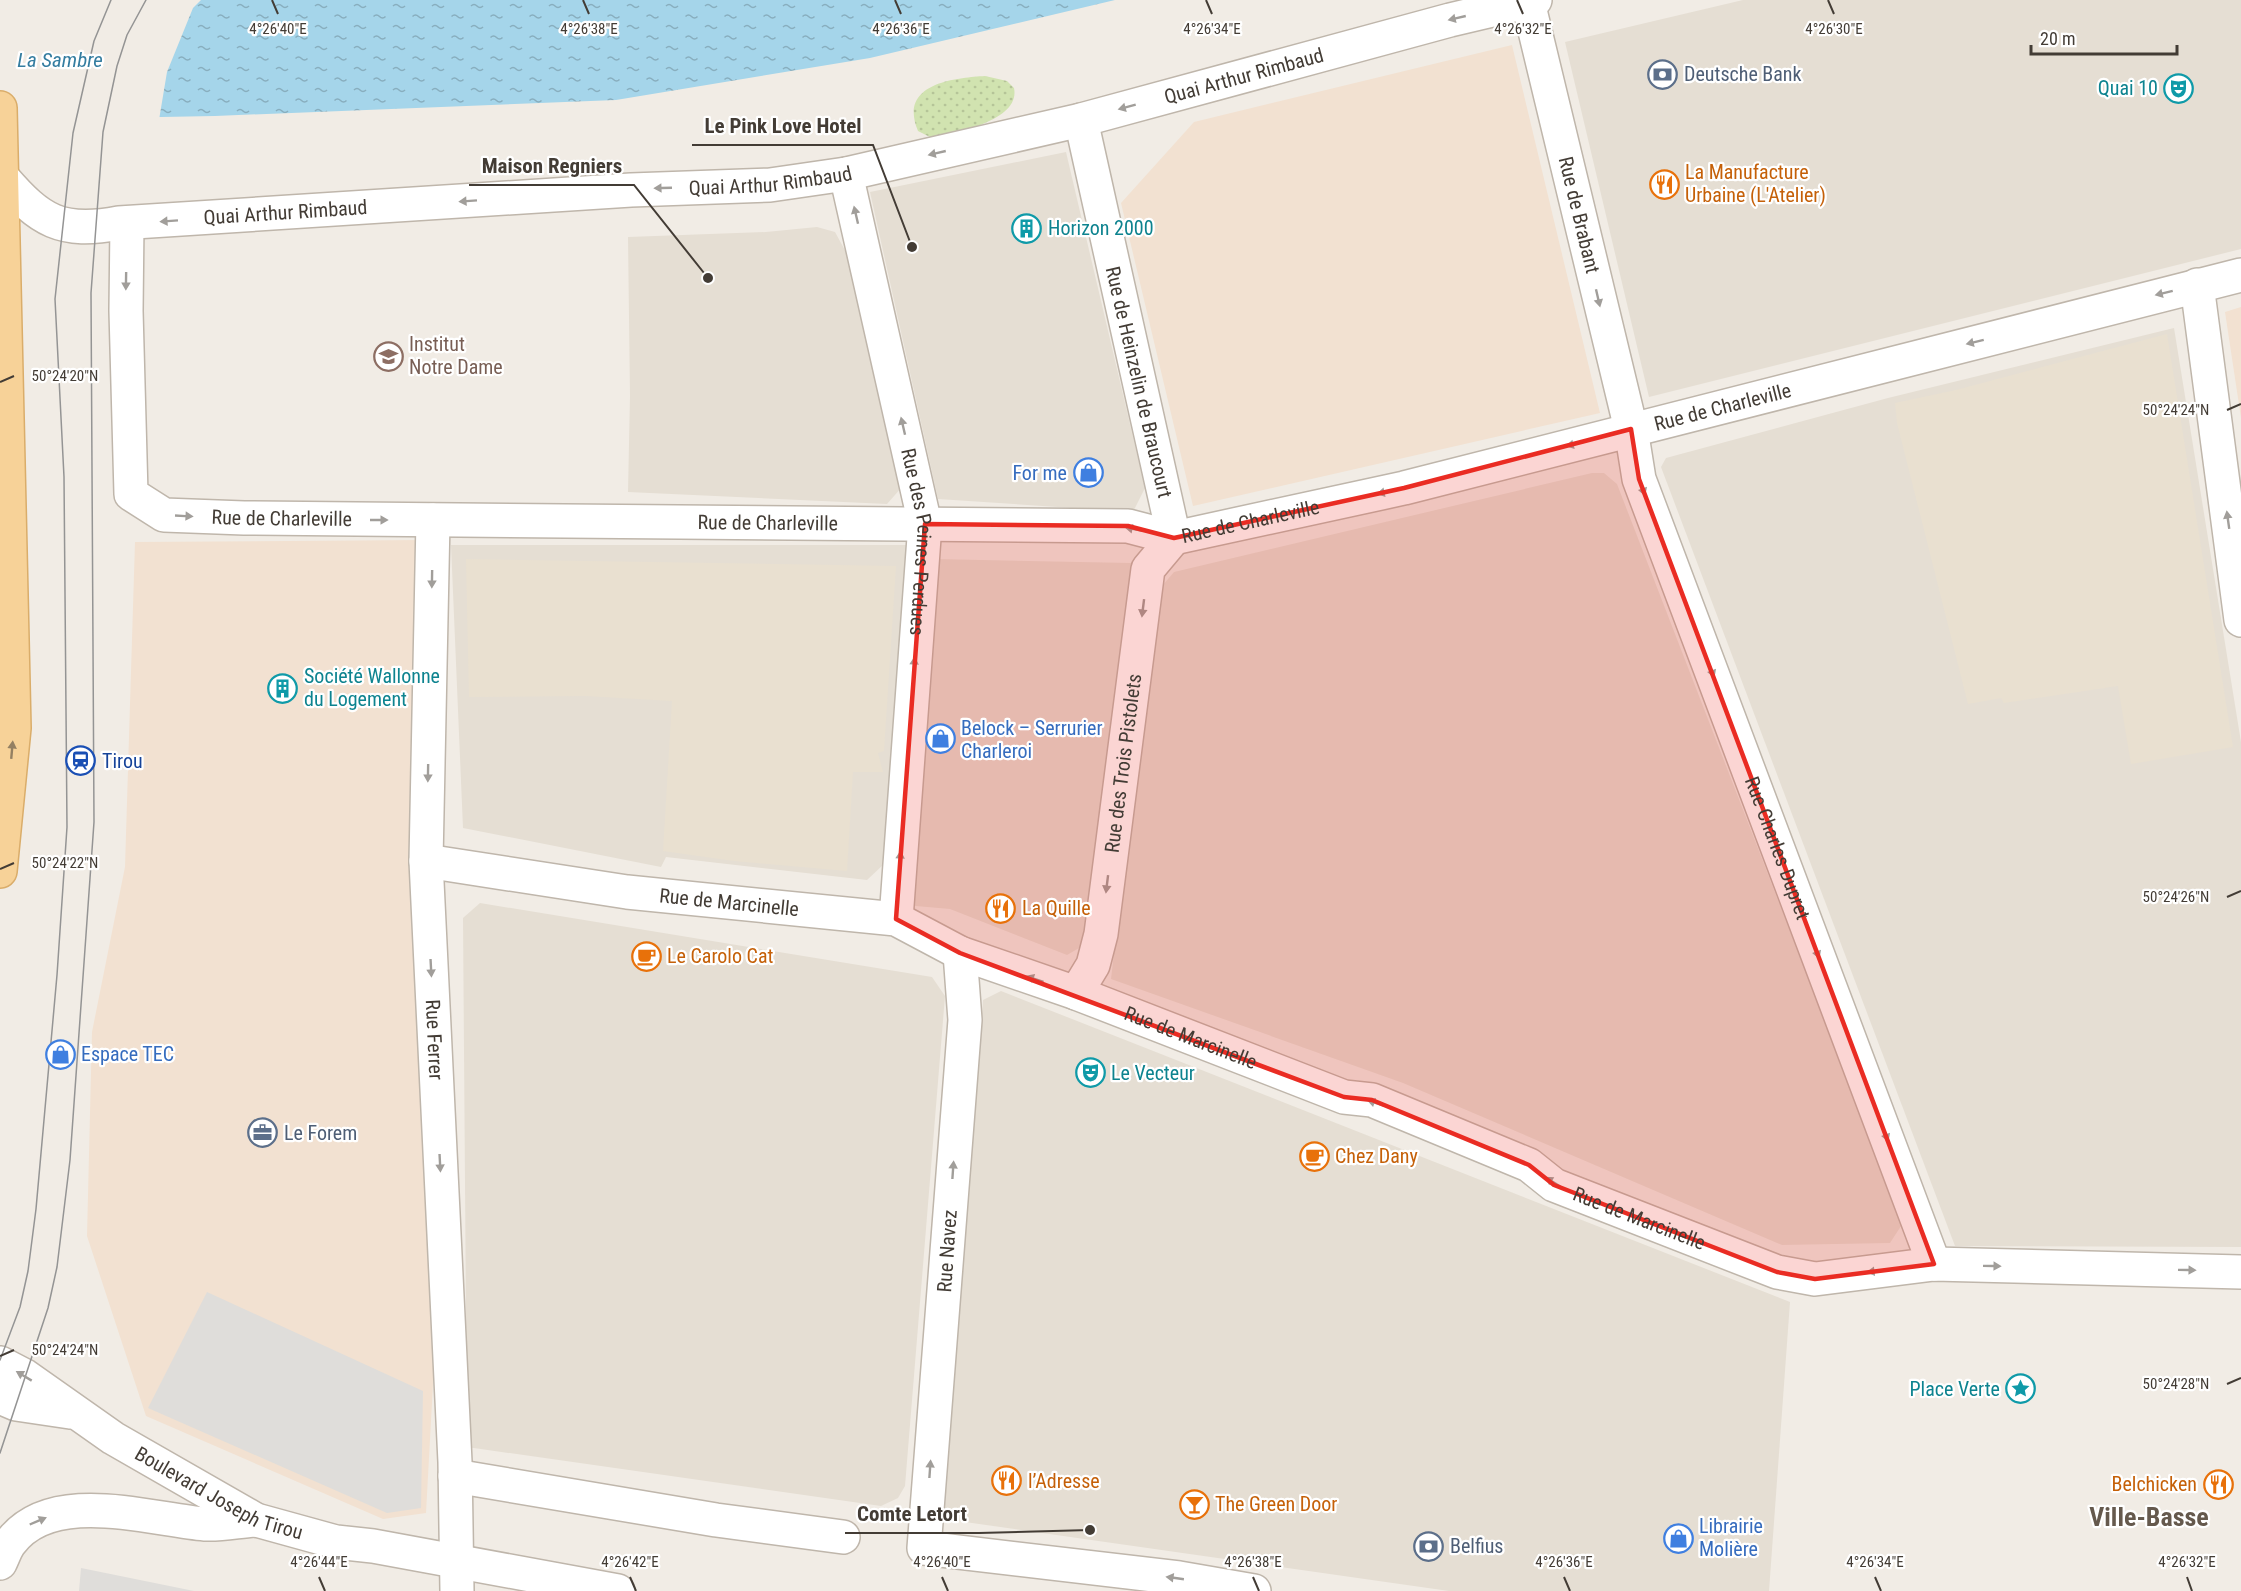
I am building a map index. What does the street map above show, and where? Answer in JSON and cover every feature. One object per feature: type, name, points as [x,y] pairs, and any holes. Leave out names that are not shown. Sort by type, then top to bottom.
[{"type":"main road","points":[[0,871],[14,728],[2,143]]},
{"type":"street","name":"Quai Arthur Rimbaud","points":[[2,143],[30,209],[64,225],[96,227],[127,223],[631,190],[770,185],[846,174],[1081,120],[1450,20],[1531,1]]},
{"type":"street","name":"Rue de Brabant","points":[[1531,1],[1631,429]]},
{"type":"street","name":"Rue de Heinzelin de Braucourt","points":[[1081,120],[1174,538]]},
{"type":"street","name":"Rue des Peines Perdues","points":[[846,174],[925,524],[896,919]]},
{"type":"street","name":"Rue de Charleville","points":[[127,223],[126,311],[131,494],[164,515],[244,518],[1128,526],[1174,538],[1404,488],[2241,275]]},
{"type":"street","points":[[2197,285],[2241,620]]},
{"type":"street","name":"Rue Charles Dupret","points":[[1631,429],[1640,479],[1934,1264]]},
{"type":"street","name":"Rue Ferrer","points":[[433,520],[426,861],[455,1476],[456,1576]]},
{"type":"street","name":"Rue des Trois Pistolets","points":[[1076,993],[1093,965],[1101,934],[1148,569],[1174,538]]},
{"type":"street","name":"Rue de Marcinelle","points":[[426,861],[627,892],[896,919],[960,953],[1076,993],[1344,1097],[1372,1100],[1529,1165],[1554,1185],[1777,1272],[1815,1279],[1934,1264]]},
{"type":"street","name":"Rue Navez","points":[[960,953],[965,1020],[924,1548],[1179,1578],[1254,1591]]},
{"type":"street","points":[[1934,1264],[2241,1272]]},
{"type":"street","name":"Boulevard Joseph Tirou","points":[[0,1363],[25,1376],[113,1438],[256,1520],[456,1576],[618,1591]]},
{"type":"street","name":"Boulevard Joseph Tirou","points":[[0,1397],[16,1404],[81,1414]]},
{"type":"street","points":[[455,1476],[716,1520],[843,1537]]},
{"type":"street","points":[[0,1563],[10,1543],[31,1523],[67,1510],[99,1510],[208,1524],[256,1520]]},
{"type":"highlighted area","points":[[1631,429],[1639,479],[1934,1264],[1815,1279],[1777,1272],[1554,1185],[1529,1165],[1372,1100],[1344,1097],[960,953],[896,919],[925,524],[1128,526],[1174,538],[1404,488]]},
{"type":"shaded area","points":[[1743,0],[2241,0],[2241,249],[1649,397],[1565,42]]},
{"type":"shaded area","points":[[1512,45],[1600,413],[1193,506],[1121,203],[1194,122]]},
{"type":"shaded area","points":[[1066,152],[1145,488],[1133,512],[938,499],[870,192]]},
{"type":"shaded area","points":[[817,227],[835,232],[847,254],[902,487],[887,504],[628,492],[630,396],[628,237],[766,232]]},
{"type":"shaded area","points":[[2241,307],[2241,418],[2225,312]]},
{"type":"shaded area","points":[[2174,328],[2241,742],[2241,1247],[1955,1246],[1661,467],[1666,458],[1888,398]]},
{"type":"shaded area","points":[[2167,334],[2233,747],[2131,764],[2118,686],[2004,703],[2001,698],[1968,704],[1897,423],[1895,403],[1956,390]]},
{"type":"shaded area","points":[[1592,473],[1604,473],[1617,484],[1903,1223],[1890,1243],[1782,1245],[1403,1083],[1111,979],[1156,593],[1174,572]]},
{"type":"shaded area","points":[[425,540],[435,1347],[426,1513],[383,1519],[146,1416],[87,1236],[92,1032],[125,867],[135,542]]},
{"type":"shaded area","points":[[451,545],[907,545],[884,864],[867,880],[666,857],[661,867],[463,828]]},
{"type":"shaded area","points":[[466,559],[896,566],[884,751],[878,753],[883,772],[853,772],[847,871],[734,861],[663,851],[672,701],[585,696],[469,697]]},
{"type":"shaded area","points":[[935,559],[1132,563],[1119,727],[1093,940],[1067,955],[950,909],[904,905]]},
{"type":"shaded area","points":[[480,903],[932,977],[945,996],[905,1486],[898,1498],[881,1506],[467,1447],[463,918]]},
{"type":"shaded area","points":[[1001,991],[1790,1302],[1769,1591],[1449,1591],[944,1519],[983,1000]]},
{"type":"shaded area","points":[[207,1292],[423,1391],[421,1508],[387,1513],[148,1408]]},
{"type":"shaded area","points":[[81,1568],[194,1591],[79,1591]]},
{"type":"green space","points":[[985,76],[1007,81],[1014,88],[1013,99],[1007,109],[984,124],[955,133],[932,138],[918,131],[914,115],[916,103],[922,93],[944,82]]},
{"type":"water","name":"La Sambre","points":[[0,0],[1115,0],[870,58],[616,100],[215,116],[0,120]]},
{"type":"pier","points":[[0,0],[201,0],[193,8],[167,72],[159,120],[0,123]]},
{"type":"tram line","points":[[0,1360],[20,1307],[28,1271],[36,1209],[57,975],[67,827],[64,477],[55,299],[73,133],[94,41],[111,0]]},
{"type":"tram line","points":[[0,1453],[48,1308],[57,1267],[70,1160],[94,822],[91,293],[103,132],[117,66],[127,35],[146,0]]},
{"type":"place","name":"Deutsche Bank","points":[[1663,74]]},
{"type":"place","name":"Quai 10","points":[[2179,88]]},
{"type":"place","name":"La Manufacture Urbaine (L'Atelier)","points":[[1664,184]]},
{"type":"place","name":"Horizon 2000","points":[[1027,228]]},
{"type":"place","name":"Le Pink Love Hotel","points":[[912,247]]},
{"type":"place","name":"Maison Regniers","points":[[708,278]]},
{"type":"place","name":"Institut Notre Dame","points":[[388,356]]},
{"type":"place","name":"For me","points":[[1088,473]]},
{"type":"place","name":"Société Wallonne du Logement","points":[[283,688]]},
{"type":"place","name":"Belock – Serrurier Charleroi","points":[[940,739]]},
{"type":"place","name":"Tirou","points":[[81,761]]},
{"type":"place","name":"La Quille","points":[[1001,908]]},
{"type":"place","name":"Le Carolo Cat","points":[[646,956]]},
{"type":"place","name":"Espace TEC","points":[[60,1054]]},
{"type":"place","name":"Le Vecteur","points":[[1090,1073]]},
{"type":"place","name":"Le Forem","points":[[263,1133]]},
{"type":"place","name":"Chez Dany","points":[[1314,1156]]},
{"type":"place","name":"Place Verte","points":[[2021,1389]]},
{"type":"place","name":"l’Adresse","points":[[1007,1481]]},
{"type":"place","name":"Belchicken","points":[[2218,1484]]},
{"type":"place","name":"The Green Door","points":[[1194,1504]]},
{"type":"place","name":"Comte Letort","points":[[1090,1530]]},
{"type":"place","name":"Librairie Molière","points":[[1678,1538]]},
{"type":"place","name":"Belfius","points":[[1429,1546]]},
{"type":"district","name":"Ville-Basse","points":[[2149,1517]]}]
